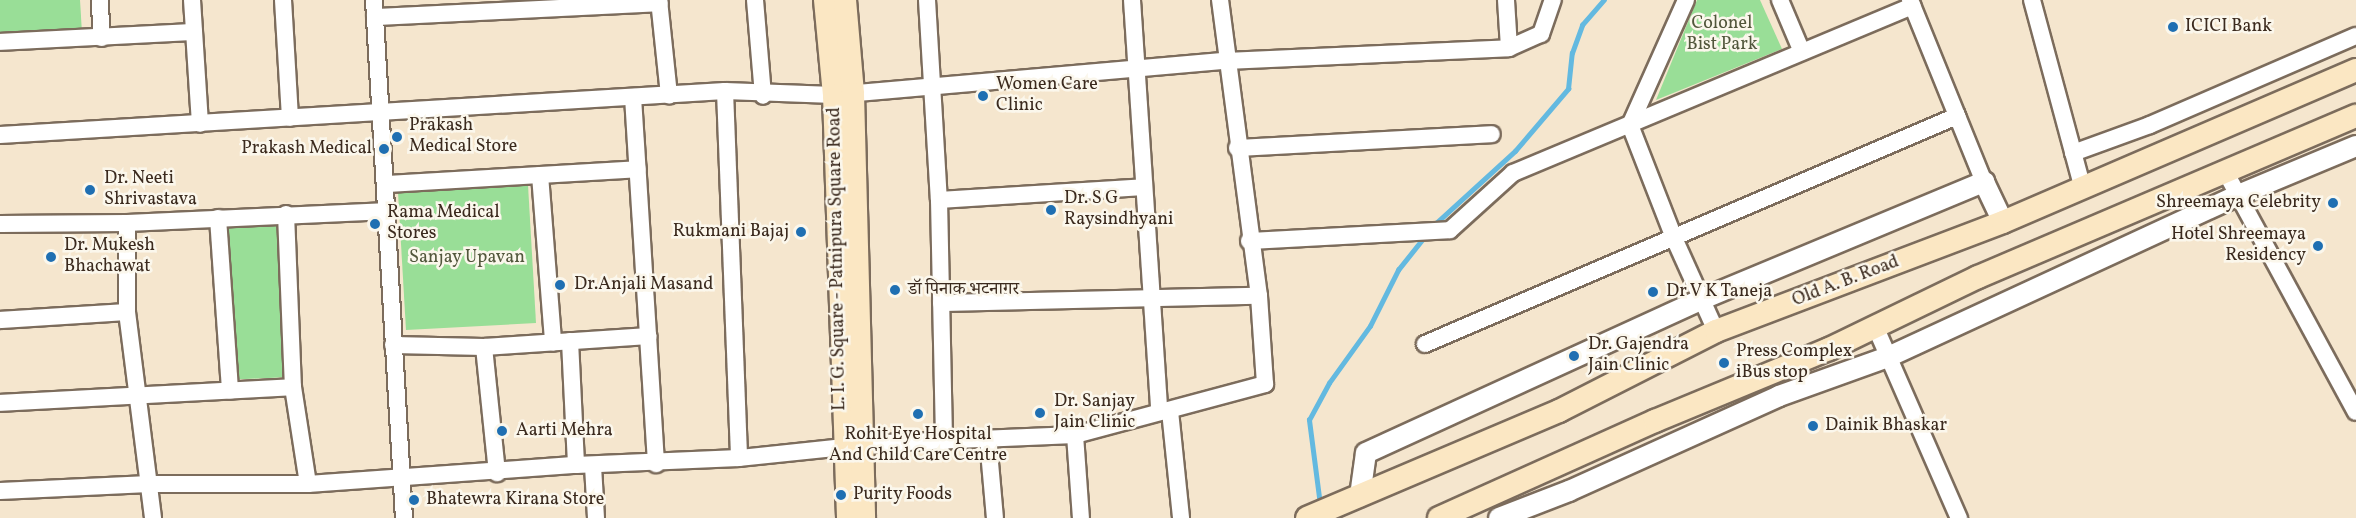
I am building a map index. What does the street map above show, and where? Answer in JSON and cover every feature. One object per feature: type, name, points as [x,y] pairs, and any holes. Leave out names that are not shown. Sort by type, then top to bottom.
[{"type":"main road","name":"L. I. G. Square - Patnipura Square Road","points":[[825,0],[843,94]]},
{"type":"main road","name":"L. I. G. Square - Patnipura Square Road","points":[[845,0],[843,94],[852,446],[848,518]]},
{"type":"main road","name":"Old A. B. Road","points":[[1307,518],[1559,411],[1716,331],[2003,222],[2082,185],[2356,70]]},
{"type":"main road","points":[[1439,518],[1875,326],[1978,277],[2356,116]]},
{"type":"main road","name":"L. I. G. Square - Patnipura Square Road","points":[[852,446],[864,518]]},
{"type":"street","points":[[100,0],[101,38]]},
{"type":"street","points":[[192,0],[200,124]]},
{"type":"street","points":[[283,0],[290,118]]},
{"type":"street","points":[[755,0],[763,96]]},
{"type":"street","points":[[927,0],[939,200],[944,442]]},
{"type":"street","points":[[1132,0],[1135,71],[1153,300],[1165,411],[1181,518]]},
{"type":"street","points":[[0,491],[149,484],[308,484],[497,473],[576,465],[656,464],[852,446],[1075,435],[1265,384],[1259,296],[1249,241],[1220,0]]},
{"type":"street","points":[[1506,0],[1509,48]]},
{"type":"street","points":[[0,135],[725,91],[763,96],[843,94],[1135,71],[1226,61],[1509,48],[1541,34],[1553,0]]},
{"type":"street","points":[[1686,0],[1630,124],[1674,238],[1700,300],[1716,331]]},
{"type":"street","points":[[1780,0],[1802,52]]},
{"type":"street","points":[[2032,0],[2082,185]]},
{"type":"street","points":[[404,518],[393,345],[387,183],[375,8],[660,1],[669,95]]},
{"type":"street","points":[[1249,241],[1450,230],[1513,173],[1802,52],[1911,3],[1984,182],[2003,222]]},
{"type":"street","points":[[0,42],[194,32]]},
{"type":"street","points":[[2073,153],[2150,125],[2356,36]]},
{"type":"street","points":[[725,91],[739,458]]},
{"type":"street","points":[[633,97],[656,464]]},
{"type":"street","points":[[1425,344],[1957,116]]},
{"type":"street","points":[[1237,148],[1492,134]]},
{"type":"street","points":[[1499,518],[1569,491],[1779,396],[1888,357],[2236,196],[2356,146]]},
{"type":"street","points":[[387,183],[638,169]]},
{"type":"street","points":[[2225,171],[2236,196],[2356,412]]},
{"type":"street","points":[[540,175],[576,465]]},
{"type":"street","points":[[1360,496],[1366,453],[1700,300],[1984,182]]},
{"type":"street","points":[[939,200],[1144,187]]},
{"type":"street","points":[[0,224],[127,224],[286,213],[388,212]]},
{"type":"street","points":[[286,213],[293,387],[308,484]]},
{"type":"street","points":[[218,218],[231,391]]},
{"type":"street","points":[[127,224],[127,312],[153,518]]},
{"type":"street","points":[[941,303],[1259,296]]},
{"type":"street","points":[[0,320],[127,312]]},
{"type":"street","points":[[1875,326],[1959,518]]},
{"type":"street","points":[[393,345],[484,346],[649,336]]},
{"type":"street","points":[[484,346],[497,473]]},
{"type":"street","points":[[0,402],[136,397],[293,387]]},
{"type":"street","points":[[1075,435],[1081,518]]},
{"type":"street","points":[[988,440],[995,518]]},
{"type":"street","points":[[593,466],[596,518]]},
{"type":"green space","points":[[0,0],[80,0],[82,33],[0,34]]},
{"type":"green space","name":"Colonel Bist Park","points":[[1697,0],[1760,0],[1782,49],[1656,100]]},
{"type":"green space","name":"Sanjay Upavan","points":[[528,185],[536,323],[406,330],[398,192]]},
{"type":"green space","points":[[282,223],[289,377],[225,380],[220,226]]},
{"type":"waterway","points":[[1434,225],[1515,151],[1568,89],[1572,53],[1582,25],[1604,0]]},
{"type":"waterway","points":[[1320,505],[1309,420],[1329,383],[1370,326],[1398,270],[1425,236]]},
{"type":"place","name":"ICICI Bank","points":[[2173,27]]},
{"type":"place","name":"Women Care Clinic","points":[[983,96]]},
{"type":"place","name":"Prakash Medical Store","points":[[397,137]]},
{"type":"place","name":"Prakash Medical","points":[[384,149]]},
{"type":"place","name":"Dr. Neeti Shrivastava","points":[[90,190]]},
{"type":"place","name":"Shreemaya Celebrity","points":[[2333,203]]},
{"type":"place","name":"Dr. S G Raysindhyani","points":[[1051,210]]},
{"type":"place","name":"Rama Medical Stores","points":[[375,224]]},
{"type":"place","name":"Rukmani Bajaj","points":[[801,232]]},
{"type":"place","name":"Hotel Shreemaya Residency","points":[[2318,246]]},
{"type":"place","name":"Dr. Mukesh Bhachawat","points":[[51,257]]},
{"type":"place","name":"Dr.Anjali Masand","points":[[560,285]]},
{"type":"place","name":"डॉ पिनाक भटनागर","points":[[895,290]]},
{"type":"place","name":"Dr V K Taneja","points":[[1653,292]]},
{"type":"place","name":"Dr. Gajendra Jain Clinic","points":[[1574,356]]},
{"type":"place","name":"Press Complex iBus stop","points":[[1724,363]]},
{"type":"place","name":"Dr. Sanjay Jain Clinic","points":[[1040,413]]},
{"type":"place","name":"Rohit Eye Hospital And Child Care Centre","points":[[918,414]]},
{"type":"place","name":"Dainik Bhaskar","points":[[1813,426]]},
{"type":"place","name":"Aarti Mehra","points":[[502,431]]},
{"type":"place","name":"Purity Foods","points":[[841,495]]},
{"type":"place","name":"Bhatewra Kirana Store","points":[[414,500]]}]
